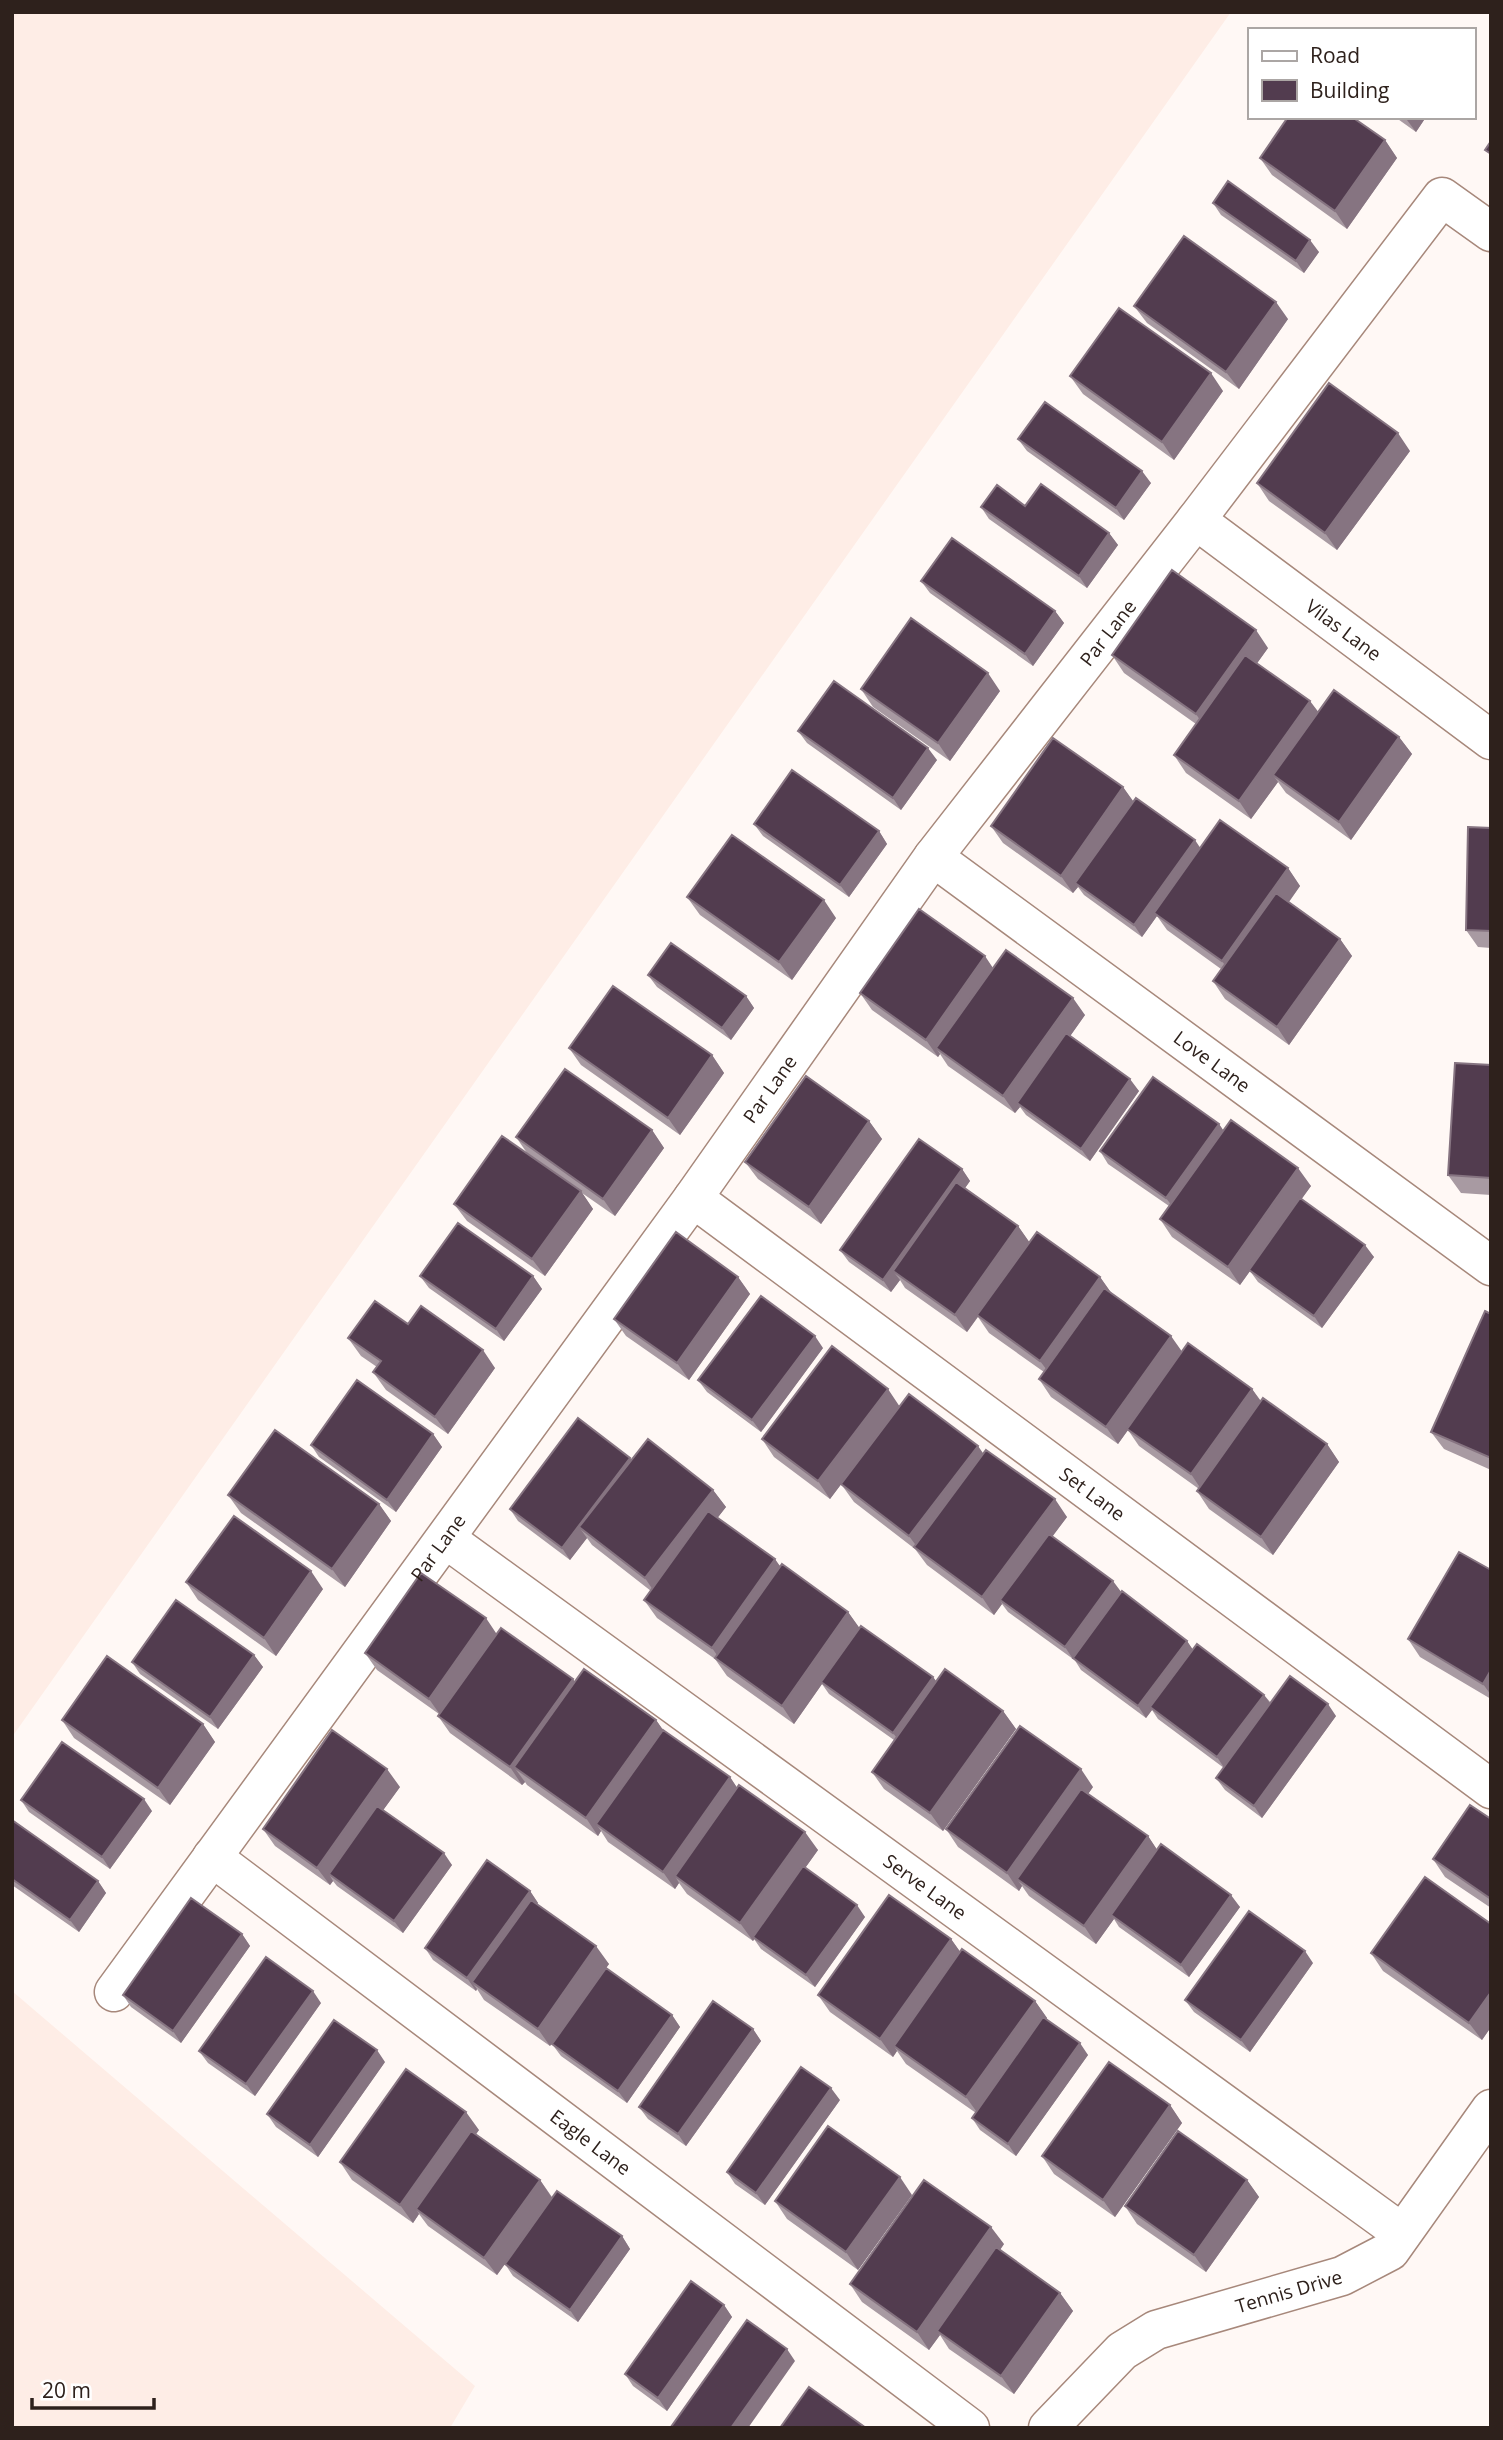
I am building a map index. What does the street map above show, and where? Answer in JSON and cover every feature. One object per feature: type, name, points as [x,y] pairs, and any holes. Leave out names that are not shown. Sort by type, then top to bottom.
[{"type":"street","name":"Par Lane","points":[[114,1992],[693,1198],[933,856],[1196,520],[1443,197],[1491,232]]},
{"type":"street","name":"Vilas Lane","points":[[1196,520],[1491,740]]},
{"type":"street","name":"Love Lane","points":[[933,856],[1491,1266]]},
{"type":"street","name":"Set Lane","points":[[693,1198],[1491,1789]]},
{"type":"street","name":"Serve Lane","points":[[446,1539],[1402,2233]]},
{"type":"street","name":"Eagle Lane","points":[[212,1857],[970,2428]]},
{"type":"street","name":"Tennis Drive","points":[[1048,2428],[1122,2351],[1156,2330],[1342,2276],[1390,2251],[1491,2109]]},
{"type":"shaded area","points":[[12,12],[1231,12],[12,1737]]},
{"type":"shaded area","points":[[12,1991],[475,2386],[450,2428],[12,2428]]},
{"type":"building","points":[[1287,119],[1355,119],[1385,140],[1335,211],[1260,158]]},
{"type":"building","points":[[1491,141],[1491,154],[1485,150]]},
{"type":"building","points":[[1228,181],[1310,240],[1296,261],[1213,203]]},
{"type":"building","points":[[1184,236],[1276,302],[1226,372],[1134,306]]},
{"type":"building","points":[[1119,308],[1211,373],[1162,442],[1070,376]]},
{"type":"building","points":[[1329,383],[1398,433],[1325,533],[1257,483]]},
{"type":"building","points":[[1045,402],[1142,471],[1116,508],[1018,439]]},
{"type":"building","points":[[1041,484],[1109,533],[1079,576],[981,507],[997,485],[1025,506]]},
{"type":"building","points":[[952,538],[1055,611],[1025,654],[921,581]]},
{"type":"building","points":[[1172,570],[1256,630],[1196,714],[1112,655]]},
{"type":"building","points":[[911,618],[988,673],[938,743],[861,689]]},
{"type":"building","points":[[1245,655],[1310,701],[1239,801],[1174,755]]},
{"type":"building","points":[[834,681],[928,748],[893,798],[798,731]]},
{"type":"building","points":[[1334,690],[1399,737],[1339,822],[1273,775]]},
{"type":"building","points":[[1053,738],[1123,787],[1061,876],[991,826]]},
{"type":"building","points":[[792,770],[879,831],[840,885],[754,824]]},
{"type":"building","points":[[1136,798],[1195,840],[1134,925],[1075,883]]},
{"type":"building","points":[[1220,820],[1288,868],[1222,961],[1154,913]]},
{"type":"building","points":[[1468,827],[1491,828],[1491,931],[1466,930]]},
{"type":"building","points":[[732,835],[824,900],[779,962],[687,897]]},
{"type":"building","points":[[1276,893],[1340,939],[1277,1027],[1213,981]]},
{"type":"building","points":[[919,909],[985,956],[926,1040],[860,993]]},
{"type":"building","points":[[671,943],[746,996],[722,1028],[648,975]]},
{"type":"building","points":[[1006,950],[1073,998],[1003,1096],[936,1048]]},
{"type":"building","points":[[613,986],[712,1055],[668,1118],[569,1048]]},
{"type":"building","points":[[1066,1033],[1130,1079],[1081,1149],[1017,1103]]},
{"type":"building","points":[[1455,1063],[1491,1065],[1491,1178],[1448,1175]]},
{"type":"building","points":[[565,1069],[652,1130],[603,1199],[516,1137]]},
{"type":"building","points":[[806,1076],[869,1121],[809,1207],[745,1162]]},
{"type":"building","points":[[1153,1077],[1219,1124],[1166,1198],[1100,1151]]},
{"type":"building","points":[[1231,1120],[1298,1168],[1228,1267],[1160,1219]]},
{"type":"building","points":[[502,1136],[581,1191],[532,1259],[454,1204]]},
{"type":"building","points":[[919,1139],[962,1169],[883,1280],[840,1250]]},
{"type":"building","points":[[956,1182],[1018,1226],[955,1315],[893,1271]]},
{"type":"building","points":[[1300,1198],[1365,1245],[1314,1316],[1249,1270]]},
{"type":"building","points":[[458,1223],[533,1276],[496,1329],[420,1276]]},
{"type":"building","points":[[676,1232],[738,1277],[677,1363],[614,1319]]},
{"type":"building","points":[[1037,1232],[1100,1277],[1040,1361],[977,1315]]},
{"type":"building","points":[[1104,1288],[1171,1336],[1106,1427],[1039,1379]]},
{"type":"building","points":[[761,1296],[815,1336],[752,1420],[698,1380]]},
{"type":"building","points":[[375,1301],[408,1324],[421,1306],[483,1350],[435,1417],[373,1372],[381,1361],[348,1338]]},
{"type":"building","points":[[1485,1311],[1491,1314],[1491,1458],[1431,1432]]},
{"type":"building","points":[[1188,1343],[1252,1389],[1191,1474],[1127,1429]]},
{"type":"building","points":[[832,1346],[888,1389],[818,1481],[762,1439]]},
{"type":"building","points":[[357,1380],[433,1434],[387,1500],[311,1445]]},
{"type":"building","points":[[909,1394],[978,1446],[909,1536],[841,1484]]},
{"type":"building","points":[[1263,1398],[1327,1444],[1261,1537],[1197,1491]]},
{"type":"building","points":[[578,1418],[630,1458],[562,1548],[510,1509]]},
{"type":"building","points":[[275,1430],[379,1504],[332,1569],[228,1495]]},
{"type":"building","points":[[648,1439],[713,1490],[645,1578],[579,1527]]},
{"type":"building","points":[[986,1450],[1055,1499],[982,1597],[914,1547]]},
{"type":"building","points":[[708,1511],[775,1559],[712,1648],[644,1600]]},
{"type":"building","points":[[234,1516],[311,1571],[264,1638],[186,1582]]},
{"type":"building","points":[[1049,1534],[1113,1581],[1065,1647],[1000,1600]]},
{"type":"building","points":[[1459,1552],[1491,1570],[1491,1670],[1483,1684],[1408,1639]]},
{"type":"building","points":[[782,1564],[848,1612],[782,1706],[715,1658]]},
{"type":"building","points":[[421,1573],[486,1618],[429,1699],[365,1653]]},
{"type":"building","points":[[1122,1591],[1187,1641],[1138,1706],[1073,1658]]},
{"type":"building","points":[[176,1600],[254,1655],[210,1717],[132,1662]]},
{"type":"building","points":[[861,1626],[933,1677],[893,1733],[821,1682]]},
{"type":"building","points":[[501,1628],[573,1679],[510,1767],[438,1716]]},
{"type":"building","points":[[1197,1644],[1264,1695],[1217,1757],[1150,1707]]},
{"type":"building","points":[[107,1656],[203,1724],[158,1788],[62,1720]]},
{"type":"building","points":[[584,1669],[656,1720],[586,1818],[514,1767]]},
{"type":"building","points":[[945,1669],[1003,1711],[930,1813],[872,1772]]},
{"type":"building","points":[[1290,1676],[1328,1704],[1254,1806],[1216,1778]]},
{"type":"building","points":[[1020,1726],[1081,1769],[1007,1873],[946,1829]]},
{"type":"building","points":[[332,1730],[387,1769],[317,1868],[263,1829]]},
{"type":"building","points":[[663,1730],[730,1777],[663,1872],[596,1824]]},
{"type":"building","points":[[62,1742],[144,1799],[102,1857],[21,1800]]},
{"type":"building","points":[[739,1785],[805,1832],[740,1923],[675,1876]]},
{"type":"building","points":[[1081,1789],[1148,1836],[1084,1926],[1017,1879]]},
{"type":"building","points":[[1470,1805],[1491,1819],[1491,1899],[1433,1859]]},
{"type":"building","points":[[377,1806],[444,1853],[394,1921],[329,1874]]},
{"type":"building","points":[[12,1820],[98,1881],[70,1920],[12,1879]]},
{"type":"building","points":[[1161,1844],[1231,1895],[1181,1965],[1111,1915]]},
{"type":"building","points":[[487,1860],[530,1891],[467,1978],[425,1948]]},
{"type":"building","points":[[803,1866],[857,1905],[806,1975],[753,1937]]},
{"type":"building","points":[[1425,1877],[1491,1924],[1491,1992],[1469,2023],[1371,1953]]},
{"type":"building","points":[[889,1895],[951,1939],[880,2039],[818,1995]]},
{"type":"building","points":[[191,1898],[242,1934],[173,2031],[123,1995]]},
{"type":"building","points":[[531,1900],[596,1946],[538,2029],[472,1982]]},
{"type":"building","points":[[1249,1911],[1305,1951],[1241,2040],[1185,2000]]},
{"type":"building","points":[[962,1949],[1035,2001],[966,2097],[894,2046]]},
{"type":"building","points":[[266,1957],[313,1991],[246,2084],[199,2051]]},
{"type":"building","points":[[606,1968],[672,2015],[618,2091],[552,2044]]},
{"type":"building","points":[[713,2001],[753,2029],[678,2134],[639,2107]]},
{"type":"building","points":[[1043,2017],[1080,2043],[1008,2144],[972,2118]]},
{"type":"building","points":[[334,2020],[377,2050],[310,2145],[267,2114]]},
{"type":"building","points":[[1109,2062],[1170,2105],[1103,2200],[1042,2156]]},
{"type":"building","points":[[801,2067],[831,2088],[756,2193],[727,2172]]},
{"type":"building","points":[[406,2069],[466,2112],[400,2205],[340,2162]]},
{"type":"building","points":[[828,2126],[900,2177],[846,2252],[775,2201]]},
{"type":"building","points":[[471,2131],[540,2180],[484,2258],[416,2209]]},
{"type":"building","points":[[1178,2131],[1247,2180],[1194,2255],[1125,2206]]},
{"type":"building","points":[[924,2180],[991,2227],[917,2332],[850,2284]]},
{"type":"building","points":[[557,2191],[622,2236],[570,2310],[505,2264]]},
{"type":"building","points":[[996,2247],[1060,2293],[1001,2376],[937,2331]]},
{"type":"building","points":[[691,2281],[724,2305],[658,2398],[625,2374]]},
{"type":"building","points":[[747,2320],[787,2349],[731,2428],[672,2428],[671,2427]]},
{"type":"building","points":[[809,2387],[866,2428],[780,2428]]}]
